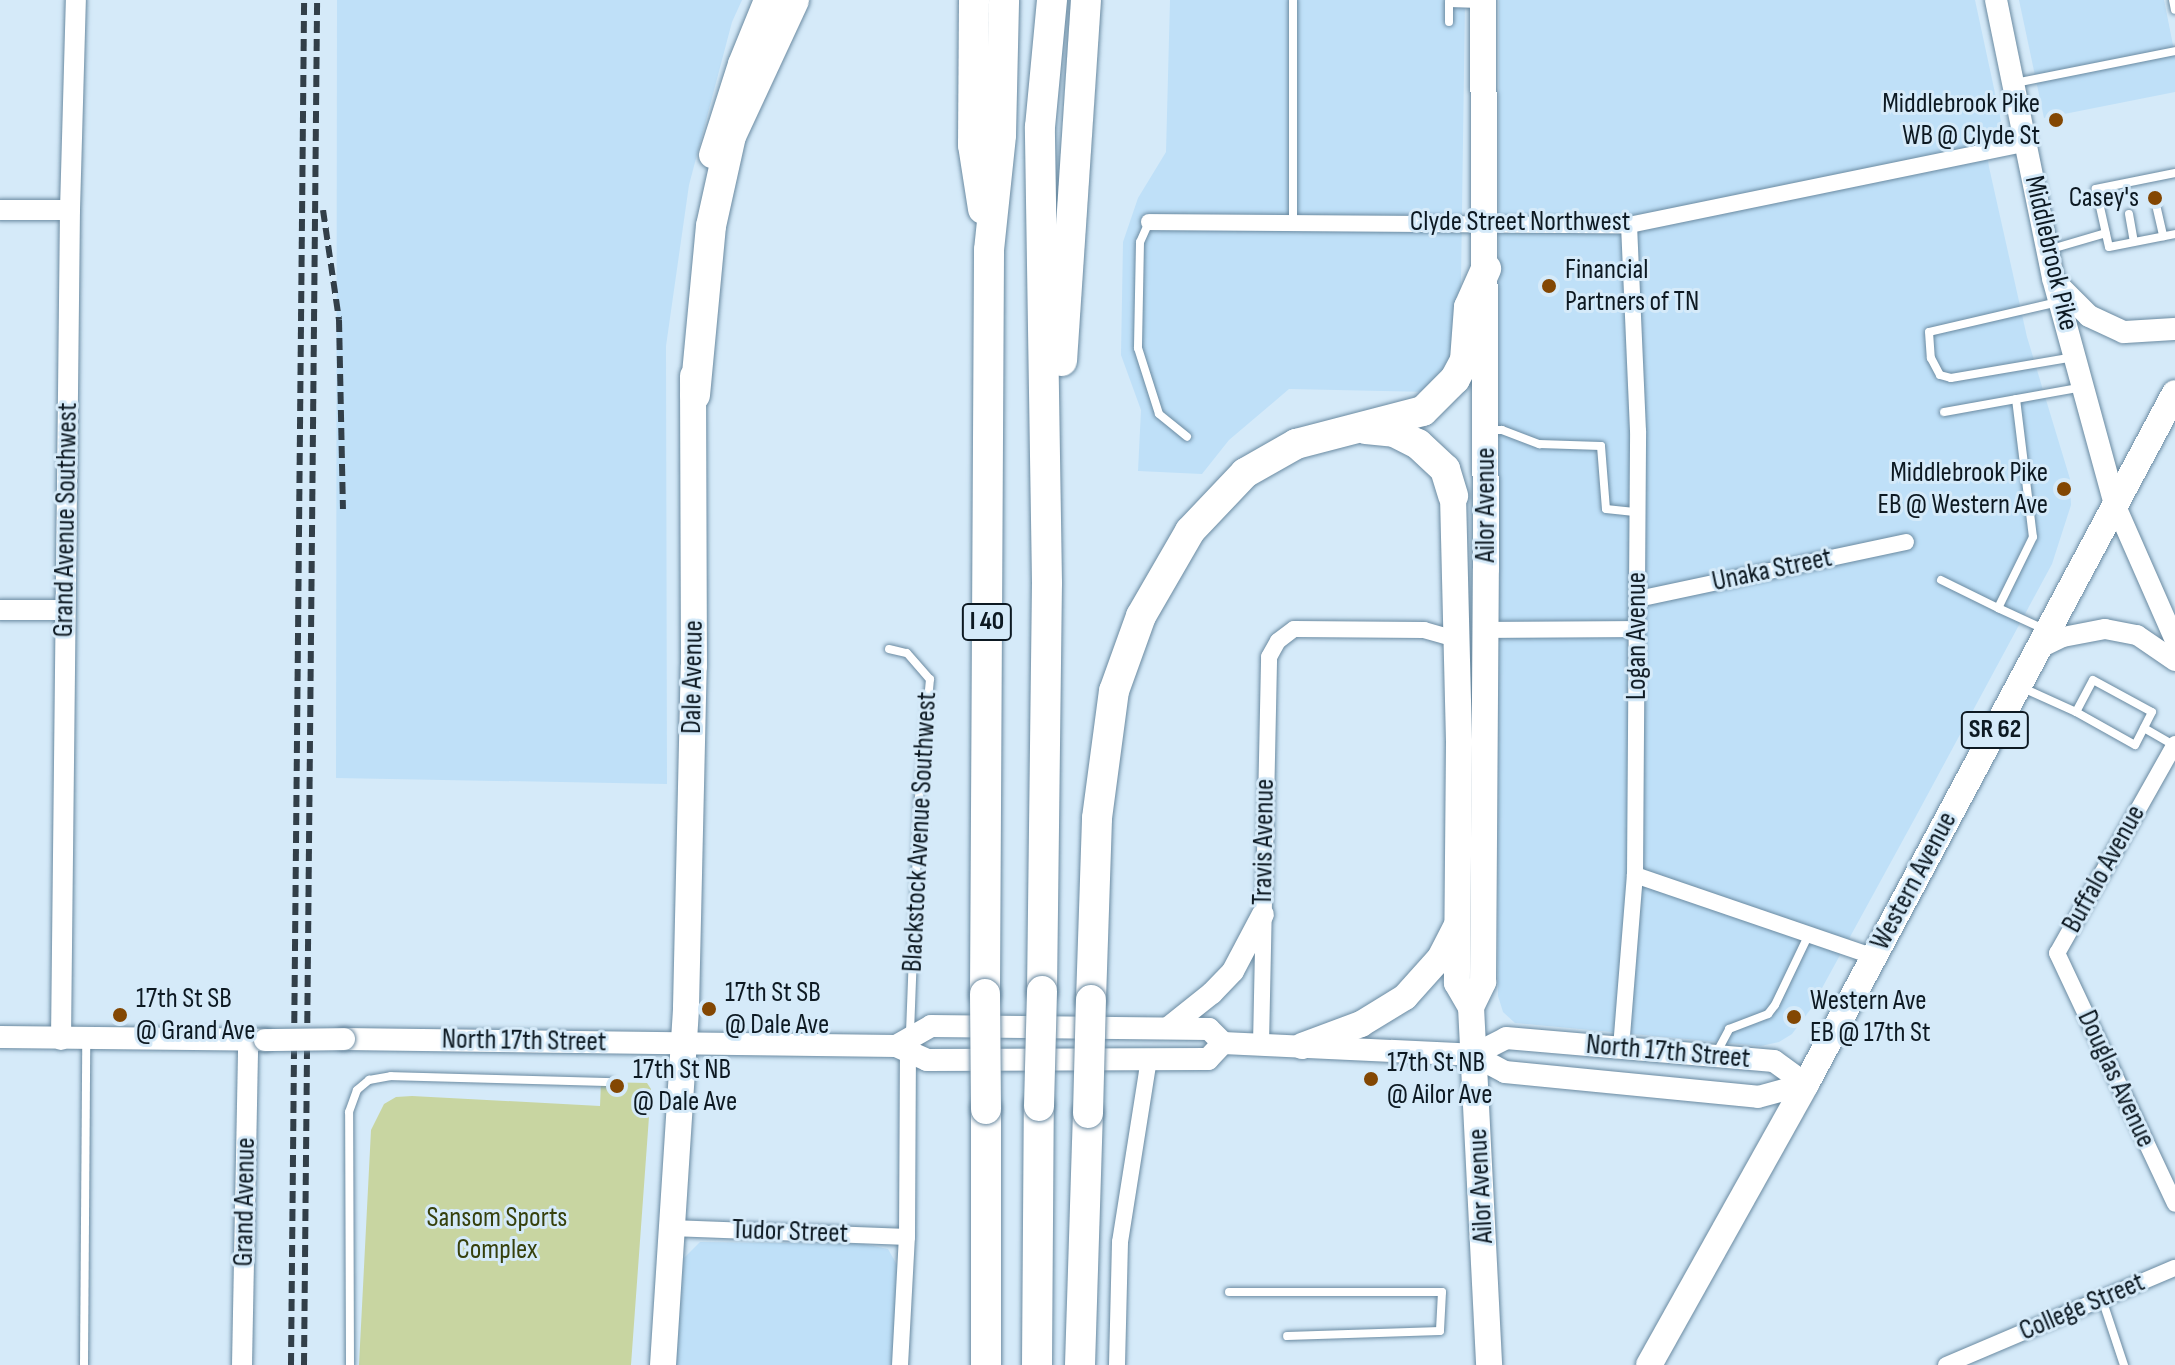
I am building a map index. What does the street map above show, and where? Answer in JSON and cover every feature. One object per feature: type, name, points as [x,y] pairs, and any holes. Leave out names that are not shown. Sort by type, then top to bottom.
[{"type":"highway","points":[[695,395],[711,226],[731,136],[794,0]]},
{"type":"highway","points":[[974,0],[973,145],[989,250]]},
{"type":"highway","name":"I 40","points":[[986,1365],[989,250],[1001,135],[1004,0]]},
{"type":"highway","name":"I 40","points":[[1037,1365],[1047,583],[1040,127],[1052,0]]},
{"type":"highway","points":[[1047,583],[1086,0]]},
{"type":"highway","points":[[1080,1365],[1097,818],[1114,691],[1141,616],[1190,531],[1245,473],[1296,444],[1423,411],[1455,379],[1465,360],[1469,307],[1486,269]]},
{"type":"highway","points":[[1356,428],[1394,432],[1418,444],[1445,469],[1453,496]]},
{"type":"highway","points":[[977,1365],[986,1262]]},
{"type":"main road","name":"Dale Avenue","points":[[663,1365],[684,1043],[694,666],[695,395],[689,334],[694,255],[704,189],[717,135],[767,0]]},
{"type":"main road","name":"Middlebrook Pike","points":[[1996,0],[2053,278],[2115,504]]},
{"type":"main road","name":"Ailor Avenue","points":[[1471,1007],[1483,982],[1486,269],[1483,2]]},
{"type":"main road","points":[[2053,278],[2077,306],[2109,326],[2136,333],[2175,329]]},
{"type":"main road","name":"Western Avenue","points":[[1649,1365],[1806,1084],[2175,393]]},
{"type":"main road","name":"Ailor Avenue","points":[[1453,496],[1458,640],[1457,983],[1471,1007],[1489,1365]]},
{"type":"main road","points":[[1168,1028],[1212,993],[1233,971],[1263,914]]},
{"type":"main road","points":[[1302,1046],[1361,1024],[1405,997],[1440,958],[1458,923]]},
{"type":"main road","name":"North 17th Street","points":[[905,1045],[931,1026],[1209,1029],[1223,1043],[1473,1055],[1505,1072],[1758,1097],[1806,1084]]},
{"type":"main road","name":"North 17th Street","points":[[0,1037],[86,1041],[344,1039],[905,1045],[927,1060],[1208,1059],[1223,1043]]},
{"type":"main road","name":"North 17th Street","points":[[1473,1055],[1506,1038],[1774,1061],[1806,1084]]},
{"type":"street","name":"Grand Avenue Southwest","points":[[61,1040],[70,210],[76,0]]},
{"type":"street","name":"Clyde Street Northwest","points":[[1149,222],[1629,225],[2027,143]]},
{"type":"street","points":[[0,210],[70,210]]},
{"type":"street","name":"Logan Avenue","points":[[1621,1048],[1635,875],[1638,599],[1636,325],[1629,225]]},
{"type":"street","points":[[2115,504],[2175,641]]},
{"type":"street","name":"Unaka Street","points":[[1638,599],[1906,542]]},
{"type":"street","points":[[0,610],[65,610]]},
{"type":"street","name":"Travis Avenue","points":[[1261,1044],[1266,685],[1269,657],[1278,641],[1294,629],[1424,630],[1458,640]]},
{"type":"street","points":[[1485,630],[1637,629]]},
{"type":"street","points":[[2043,640],[2105,629],[2137,635],[2175,661]]},
{"type":"street","name":"Buffalo Avenue","points":[[2057,953],[2175,744]]},
{"type":"street","points":[[1635,875],[1874,957]]},
{"type":"street","name":"Douglas Avenue","points":[[2057,953],[2175,1204]]},
{"type":"street","name":"Grand Avenue","points":[[242,1365],[256,1040]]},
{"type":"street","name":"Blackstock Avenue Southwest","points":[[900,1365],[907,1237],[905,1045]]},
{"type":"street","points":[[1117,1365],[1120,1242],[1149,1059]]},
{"type":"street","name":"Tudor Street","points":[[672,1228],[907,1237]]},
{"type":"street","name":"College Street","points":[[1946,1365],[1975,1359],[2175,1268]]},
{"type":"lane","points":[[1293,0],[1293,222]]},
{"type":"lane","points":[[2173,0],[2175,10]]},
{"type":"lane","points":[[1449,22],[1449,1],[1483,2]]},
{"type":"lane","points":[[2014,83],[2175,51]]},
{"type":"lane","points":[[2175,173],[2152,183],[2096,189],[2109,247],[2175,234]]},
{"type":"lane","points":[[2157,209],[2163,236]]},
{"type":"lane","points":[[2129,214],[2134,242]]},
{"type":"lane","points":[[1149,222],[1140,242],[1138,348],[1159,414],[1187,437]]},
{"type":"lane","points":[[2047,250],[2106,233]]},
{"type":"lane","points":[[2059,302],[1929,332],[1931,358],[1940,375],[1951,378],[2074,357]]},
{"type":"lane","points":[[1944,412],[2084,387]]},
{"type":"lane","points":[[1998,608],[2033,537],[2016,399]]},
{"type":"lane","points":[[1486,430],[1502,430],[1539,444],[1601,446],[1606,509],[1637,512]]},
{"type":"lane","points":[[1941,580],[1998,608],[2043,640]]},
{"type":"lane","name":"Blackstock Avenue Southwest","points":[[889,649],[907,653],[930,679],[919,798],[905,1045]]},
{"type":"lane","points":[[2018,686],[2076,712],[2135,745],[2152,712],[2093,680],[2076,712]]},
{"type":"lane","points":[[2144,728],[2175,744]]},
{"type":"lane","points":[[1716,1056],[1729,1029],[1768,1014],[1775,1005],[1810,934]]},
{"type":"lane","points":[[84,1365],[86,1041]]},
{"type":"lane","points":[[350,1365],[349,1112],[357,1090],[369,1080],[391,1076],[611,1082]]},
{"type":"lane","points":[[1229,1292],[1442,1292],[1440,1331],[1287,1336]]},
{"type":"lane","points":[[2102,1299],[2124,1365]]},
{"type":"shaded area","points":[[337,0],[742,0],[732,22],[689,185],[666,346],[667,784],[336,778]]},
{"type":"shaded area","points":[[1170,0],[1465,0],[1460,353],[1430,392],[1289,389],[1229,440],[1202,474],[1138,471],[1141,410],[1121,355],[1123,242],[1138,198],[1166,152]]},
{"type":"shaded area","points":[[1499,0],[1975,0],[2001,121],[1997,129],[1984,134],[1989,167],[2027,337],[2070,479],[2071,505],[2052,564],[1915,818],[1810,1010],[1792,1034],[1779,1042],[1761,1046],[1515,1023],[1503,1012],[1498,996]]},
{"type":"shaded area","points":[[2019,0],[2164,0],[2175,55],[2175,92],[2044,118]]},
{"type":"shaded area","points":[[700,1242],[863,1244],[888,1249],[897,1265],[894,1365],[673,1365],[683,1259]]},
{"type":"green space","name":"Sansom Sports Complex","points":[[601,1082],[647,1083],[651,1089],[631,1365],[359,1365],[371,1130],[384,1104],[396,1097],[412,1096],[600,1106]]},
{"type":"railway","points":[[291,1365],[304,0]]},
{"type":"railway","points":[[304,1365],[317,0]]},
{"type":"railway","points":[[323,210],[339,320],[343,509]]},
{"type":"place","name":"Middlebrook Pike WB @ Clyde St","points":[[2056,120]]},
{"type":"place","name":"Casey's","points":[[2155,198]]},
{"type":"place","name":"Financial Partners of TN","points":[[1549,286]]},
{"type":"place","name":"Middlebrook Pike EB @ Western Ave","points":[[2064,489]]},
{"type":"place","name":"17th St SB @ Dale Ave","points":[[709,1009]]},
{"type":"place","name":"17th St SB @ Grand Ave","points":[[120,1015]]},
{"type":"place","name":"Western Ave EB @ 17th St","points":[[1794,1017]]},
{"type":"place","name":"17th St NB @ Ailor Ave","points":[[1371,1079]]},
{"type":"place","name":"17th St NB @ Dale Ave","points":[[617,1086]]}]
